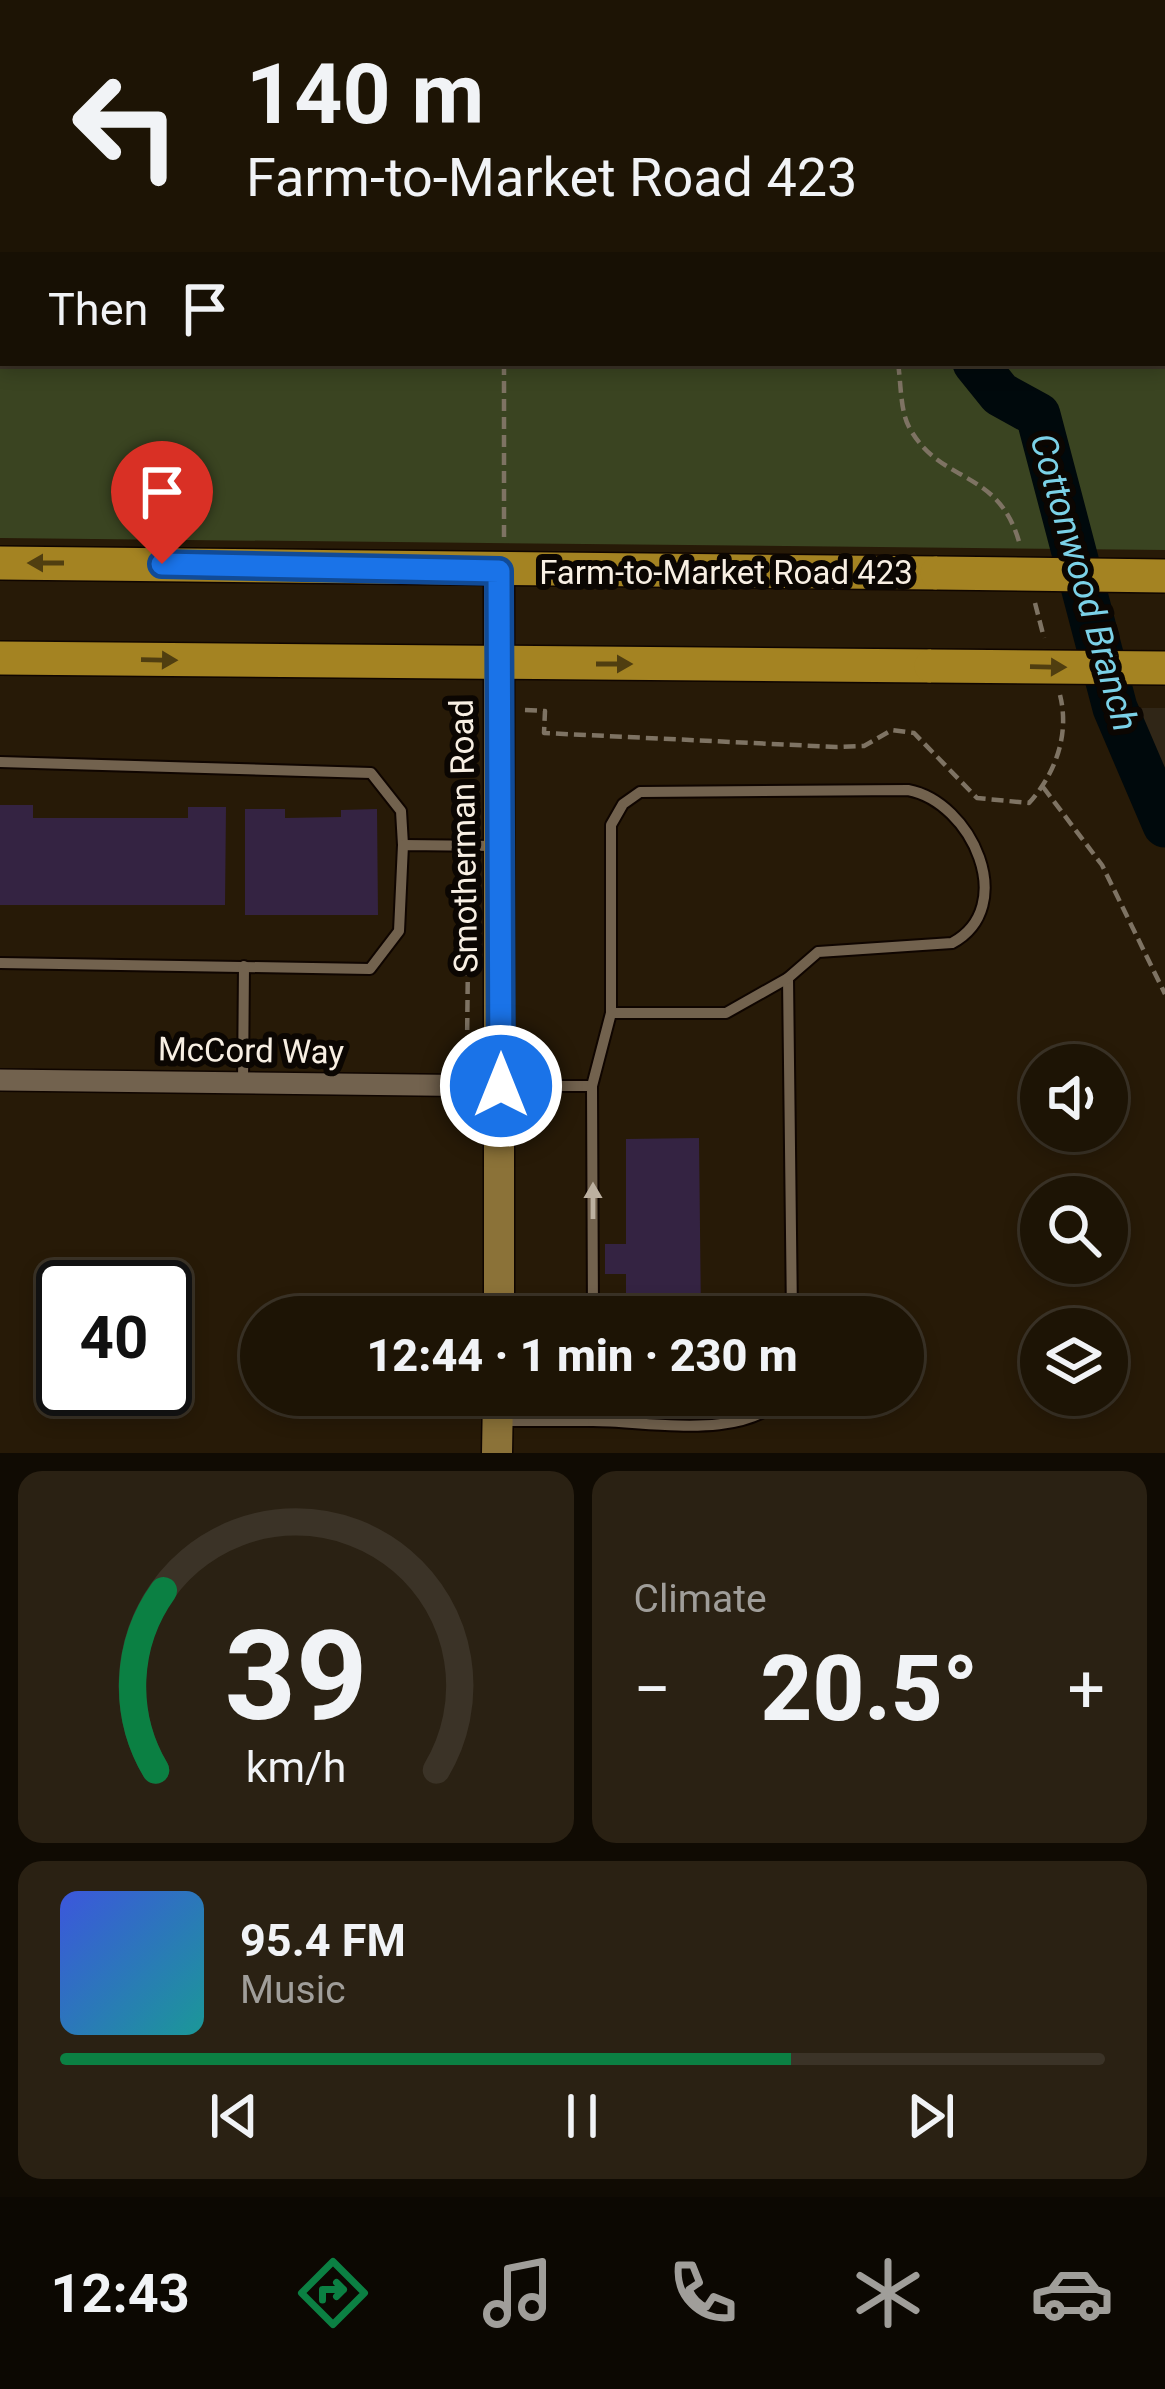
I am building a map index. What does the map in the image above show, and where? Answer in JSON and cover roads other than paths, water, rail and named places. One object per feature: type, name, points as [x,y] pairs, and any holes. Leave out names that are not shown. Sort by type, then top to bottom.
[{"type":"main road","name":"Farm-to-Market Road 423","points":[[0,563],[501,560],[1165,576]]},
{"type":"main road","points":[[0,658],[1165,668]]},
{"type":"street","name":"Smotherman Road","points":[[499,1296],[497,663],[501,560]]},
{"type":"street","name":"McCord Way","points":[[0,1080],[501,1086]]},
{"type":"street","points":[[497,1453],[498,1416]]},
{"type":"lane","points":[[0,762],[371,773],[401,811],[404,844],[399,931],[370,969],[0,963]]},
{"type":"lane","points":[[593,1296],[592,1086],[611,1013],[611,825],[623,804],[640,792],[908,790],[928,794],[974,837],[981,854],[981,916],[970,934],[933,947],[818,952],[788,978],[726,1013],[611,1013]]},
{"type":"lane","points":[[404,844],[499,846]]},
{"type":"lane","points":[[243,1083],[244,966]]},
{"type":"lane","points":[[788,978],[792,1296]]},
{"type":"lane","points":[[501,1086],[592,1086]]},
{"type":"lane","points":[[556,1416],[593,1421],[740,1422],[761,1416]]},
{"type":"lane","points":[[593,1416],[593,1421]]},
{"type":"waterway","name":"Cottonwood Branch","points":[[977,366],[1000,394],[1038,415],[1115,708],[1165,825]]}]
